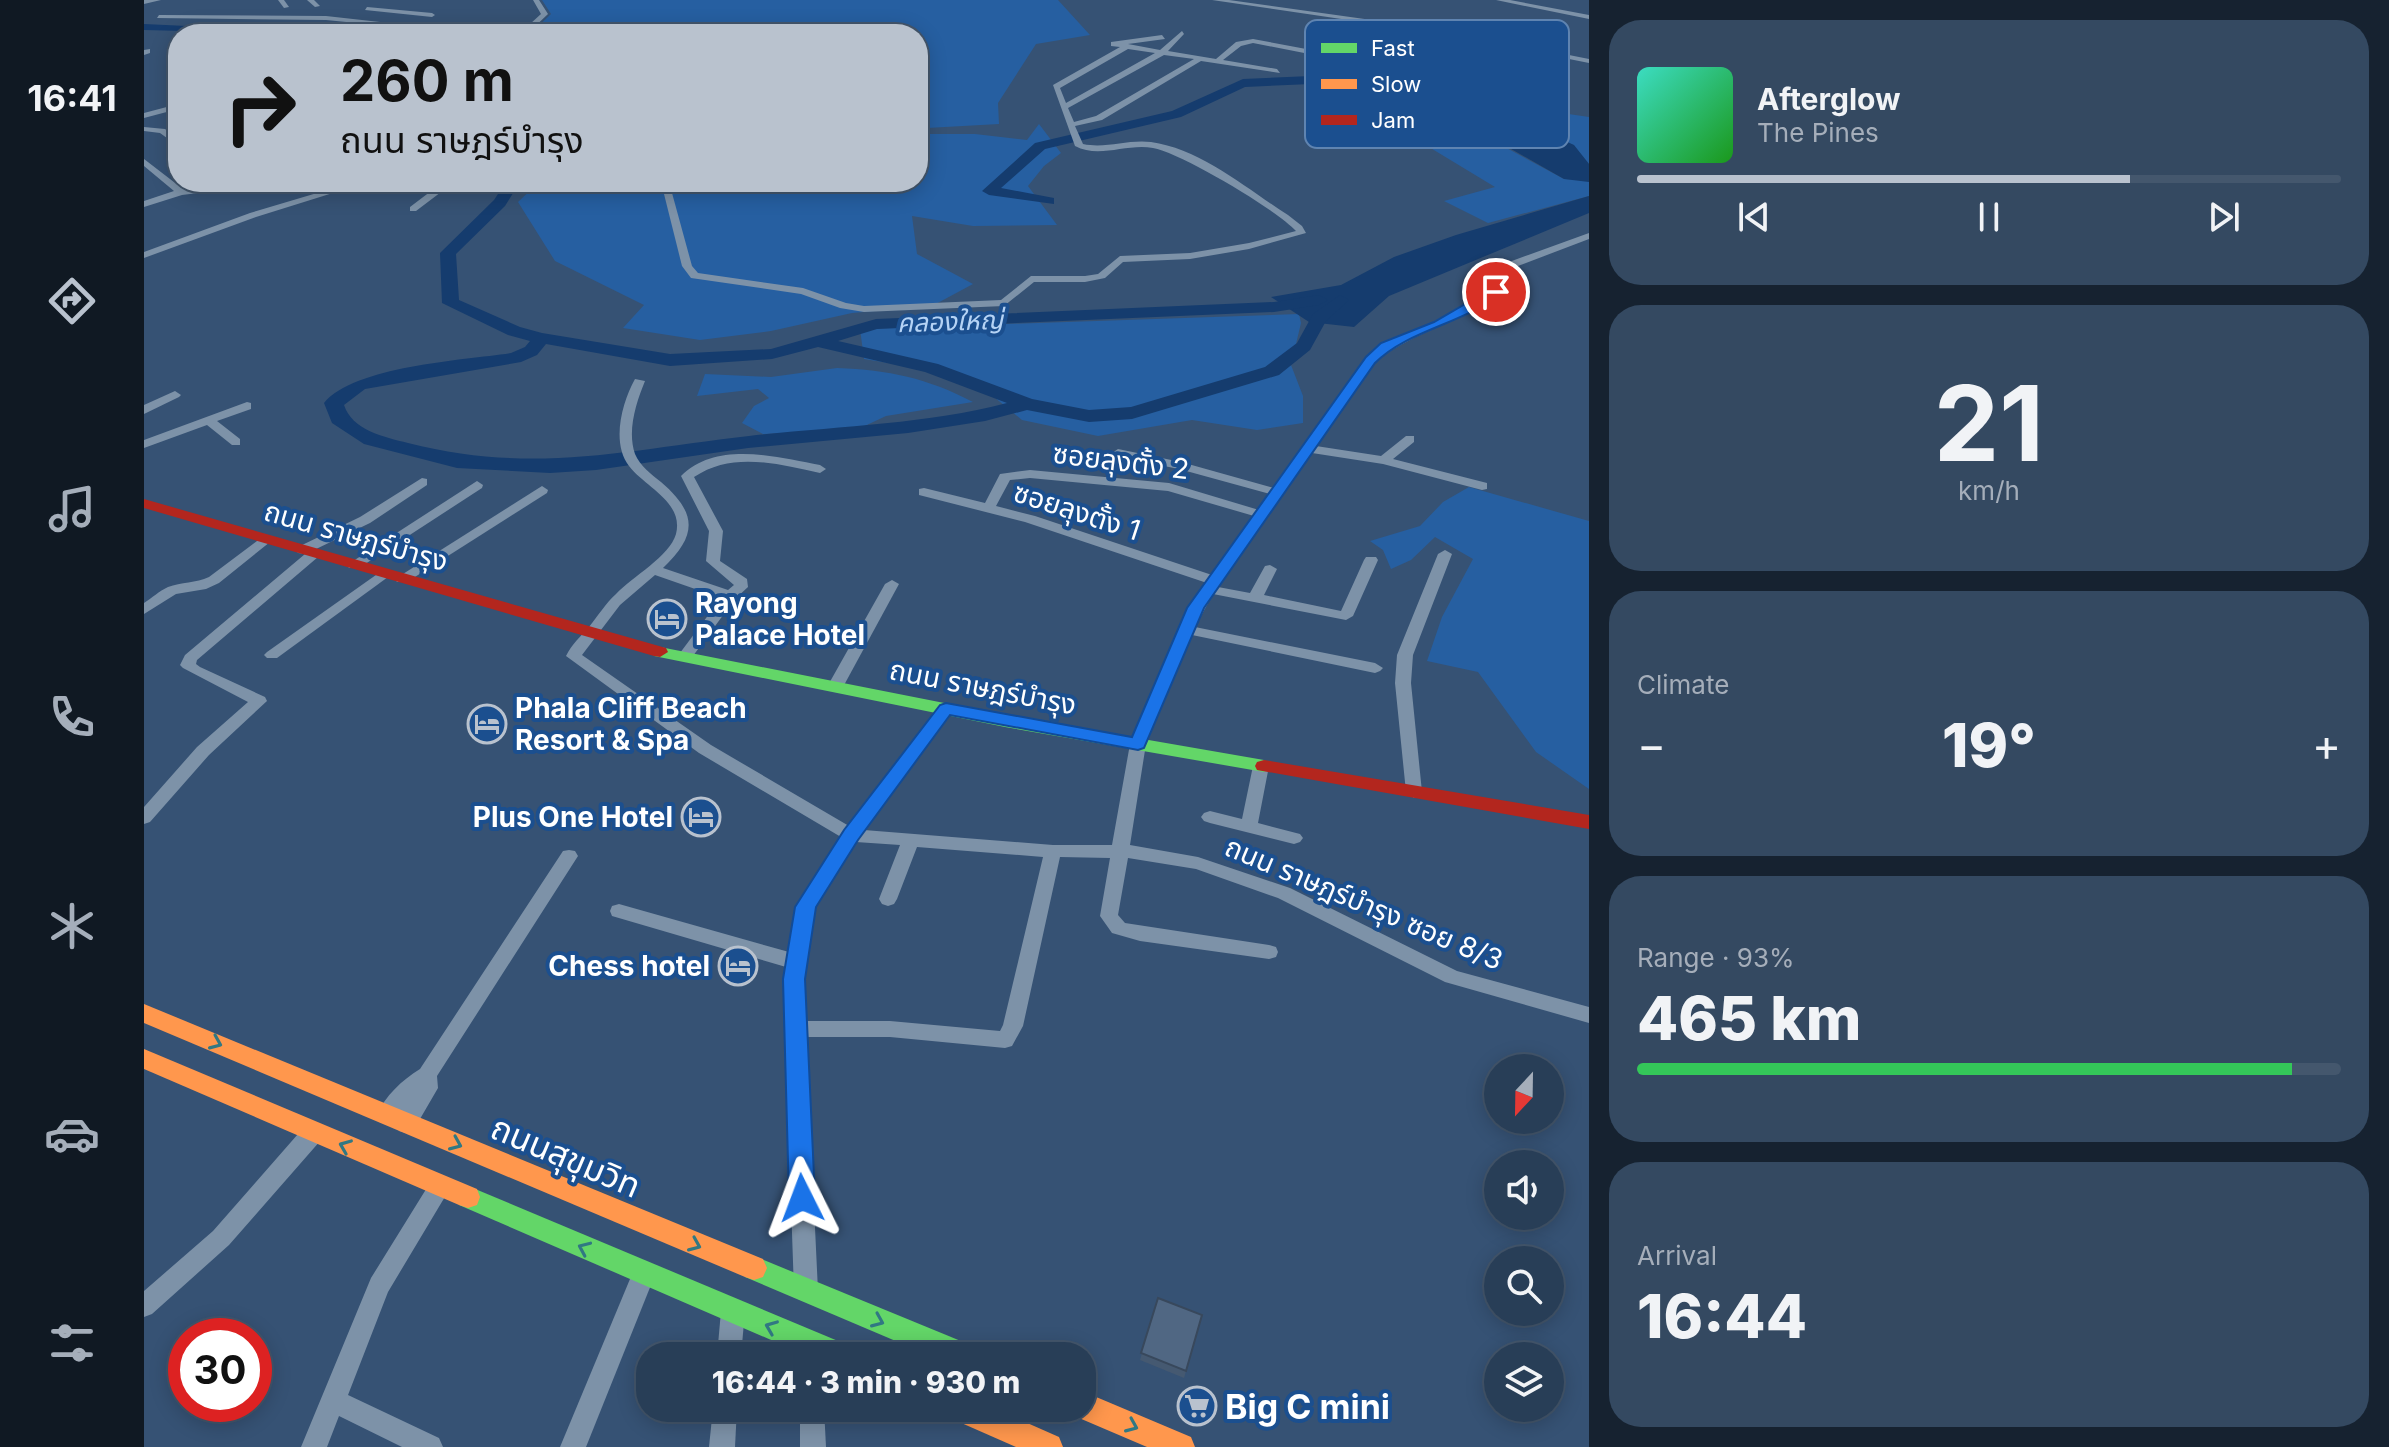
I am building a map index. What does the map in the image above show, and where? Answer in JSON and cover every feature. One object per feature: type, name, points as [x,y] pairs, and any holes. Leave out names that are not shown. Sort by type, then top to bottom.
[{"type":"street","points":[[144,2],[155,0]]},
{"type":"street","points":[[310,0],[317,6]]},
{"type":"street","points":[[361,22],[409,0],[427,2]]},
{"type":"street","points":[[534,24],[545,14],[536,0]]},
{"type":"street","points":[[1215,0],[1358,20]]},
{"type":"street","points":[[1499,0],[1589,17]]},
{"type":"street","points":[[367,9],[432,15]]},
{"type":"street","points":[[159,17],[326,18],[382,24]]},
{"type":"street","points":[[1064,107],[1161,53],[1182,33]]},
{"type":"street","points":[[1145,50],[1162,37],[1114,44],[1126,47],[1198,60],[1277,71]]},
{"type":"street","points":[[1216,62],[1239,44],[1253,41],[1305,51]]},
{"type":"street","points":[[668,192],[687,266],[695,276],[736,279],[803,291],[854,308],[1004,303],[1031,279],[1085,279],[1101,276],[1120,259],[1190,256],[1301,233],[1285,217],[1170,150],[1144,144],[1099,150],[1076,144],[1056,89],[1058,85],[1126,47]]},
{"type":"street","points":[[1569,57],[1589,61]]},
{"type":"street","points":[[1071,129],[1099,118],[1198,60]]},
{"type":"street","points":[[144,116],[168,109]]},
{"type":"street","points":[[144,129],[162,131],[168,135]]},
{"type":"street","points":[[144,162],[168,181]]},
{"type":"street","points":[[144,204],[181,192]]},
{"type":"street","points":[[261,192],[263,212]]},
{"type":"street","points":[[144,255],[263,212],[330,192]]},
{"type":"street","points":[[413,209],[436,192]]},
{"type":"street","points":[[1269,952],[1140,934],[1119,928],[1109,916],[1138,744],[1196,608],[1371,360],[1385,346],[1438,324],[1496,292],[1511,281],[1513,264],[1589,236]]},
{"type":"street","points":[[592,633],[617,600],[679,541],[683,525],[664,490],[635,465],[630,456],[628,407],[639,381]]},
{"type":"street","points":[[144,410],[175,395]]},
{"type":"street","points":[[144,444],[247,406]]},
{"type":"street","points":[[209,421],[236,442]]},
{"type":"street","points":[[1384,460],[1410,439]]},
{"type":"street","points":[[1309,449],[1384,460],[1482,486]]},
{"type":"street","points":[[1118,453],[1181,466],[1279,493]]},
{"type":"street","points":[[685,657],[730,596],[743,585],[713,561],[716,531],[687,476],[710,464],[739,455],[820,469]]},
{"type":"street","name":"ซอยลุงตั้ง 2","points":[[989,508],[1005,477],[1030,474],[1169,487],[1263,515]]},
{"type":"street","points":[[144,818],[203,751],[259,701],[195,670],[188,665],[190,658],[308,552],[365,520],[422,482]]},
{"type":"street","points":[[354,565],[477,485]]},
{"type":"street","points":[[402,579],[542,490]]},
{"type":"street","name":"ซอยลุงตั้ง 1","points":[[924,492],[989,508],[1255,598],[1346,616],[1371,560]]},
{"type":"street","name":"ถนน ราษฎร์บำรุง","points":[[144,503],[383,574],[685,657],[946,709],[1589,822]]},
{"type":"street","points":[[144,610],[171,591],[201,586],[214,580],[265,539]]},
{"type":"street","points":[[1414,792],[1403,683],[1405,655],[1445,554]]},
{"type":"street","points":[[652,569],[730,596]]},
{"type":"street","points":[[1255,598],[1270,569]]},
{"type":"street","points":[[272,655],[383,574]]},
{"type":"street","points":[[835,687],[892,584]]},
{"type":"street","points":[[1188,630],[1375,668]]},
{"type":"street","name":"ถนน ราษฎร์บำรุง ซอย 8/3","points":[[592,633],[576,650],[574,656],[579,661],[705,749],[851,835],[1053,851],[1169,856],[1230,873],[1284,893],[1452,977],[1589,1015]]},
{"type":"street","points":[[806,1291],[795,1029],[796,962],[805,907],[851,835],[946,709]]},
{"type":"street","points":[[1249,826],[1261,766]]},
{"type":"street","points":[[1210,817],[1294,838]]},
{"type":"street","points":[[888,899],[911,839]]},
{"type":"street","points":[[795,1029],[890,1029],[1005,1040],[1013,1026],[1053,851]]},
{"type":"street","points":[[397,1120],[428,1088],[427,1075],[569,856]]},
{"type":"street","points":[[619,911],[796,962]]},
{"type":"street","name":"ถนนสุขุมวิท","points":[[144,1013],[929,1342]]},
{"type":"street","points":[[144,1059],[733,1311],[795,1342]]},
{"type":"street","points":[[144,1306],[221,1238],[313,1133]]},
{"type":"street","points":[[314,1447],[379,1286],[441,1185]]},
{"type":"street","points":[[573,1447],[643,1275]]},
{"type":"street","points":[[730,1342],[733,1311]]},
{"type":"street","points":[[334,1401],[430,1447]]},
{"type":"street","points":[[1096,1411],[1181,1447]]},
{"type":"street","points":[[722,1447],[724,1422]]},
{"type":"street","points":[[812,1422],[813,1447]]},
{"type":"street","points":[[992,1422],[1049,1447]]},
{"type":"shaded area","points":[[542,0],[1058,0],[1090,35],[1036,44],[998,103],[999,124],[928,128],[928,24],[540,24],[551,14]]},
{"type":"shaded area","points":[[1569,114],[1589,117],[1589,164],[1569,143]]},
{"type":"shaded area","points":[[1039,124],[1061,153],[1044,166],[1028,186],[1057,225],[973,226],[912,216],[917,254],[973,284],[932,306],[852,313],[771,331],[700,340],[623,328],[644,305],[555,261],[518,202],[528,192],[928,192],[928,134],[975,134],[1027,140]]},
{"type":"shaded area","points":[[1569,143],[1574,145],[1589,164],[1589,182],[1564,179],[1509,148],[1569,148]]},
{"type":"shaded area","points":[[1431,148],[1507,148],[1564,179],[1589,180],[1589,196],[1488,223],[1444,201],[1495,187]]},
{"type":"shaded area","points":[[1589,196],[1589,213],[1389,296],[1354,327],[1309,322],[1271,297],[1341,285],[1394,257],[1456,235]]},
{"type":"shaded area","points":[[1299,314],[1301,323],[1291,365],[1303,396],[1303,423],[1257,430],[1192,420],[1098,436],[1022,420],[982,387],[958,374],[864,359],[860,329]]},
{"type":"shaded area","points":[[837,368],[907,377],[973,402],[886,416],[856,430],[763,434],[742,423],[754,406],[769,398],[758,389],[697,396],[705,374],[771,377]]},
{"type":"shaded area","points":[[1469,487],[1589,521],[1589,789],[1536,752],[1478,672],[1427,661],[1442,617],[1473,559],[1435,537],[1411,560],[1391,569],[1383,550],[1370,541],[1420,526],[1443,502]]},
{"type":"building","points":[[1158,1298],[1202,1315],[1186,1371],[1141,1353]]},
{"type":"waterway","name":"คลองใหญ่","points":[[144,27],[168,28]]},
{"type":"waterway","points":[[1049,201],[989,191],[1040,146],[1176,114],[1243,83],[1305,80]]},
{"type":"waterway","name":"คลองใหญ่","points":[[507,192],[500,203],[448,253],[451,303],[514,331],[541,338]]},
{"type":"waterway","name":"คลองใหญ่","points":[[541,338],[670,360],[772,354],[876,324],[1274,307],[1319,300]]},
{"type":"waterway","points":[[1027,404],[1089,416],[1132,413],[1272,371],[1304,346],[1319,318],[1340,300]]},
{"type":"waterway","points":[[541,338],[531,351],[515,358],[359,385],[334,403],[339,419],[371,440],[457,462],[550,467],[596,464],[748,442],[908,427],[985,415],[1027,404]]},
{"type":"waterway","points":[[821,342],[931,368],[1027,404]]},
{"type":"traffic: fast","points":[[660,652],[1005,721],[1264,766]]},
{"type":"traffic: fast","points":[[468,1197],[807,1342]]},
{"type":"traffic: fast","points":[[754,1268],[930,1342]]},
{"type":"traffic: slow","points":[[144,1013],[754,1268]]},
{"type":"traffic: slow","points":[[144,1059],[468,1197]]},
{"type":"traffic: slow","points":[[1096,1411],[1181,1447]]},
{"type":"traffic: slow","points":[[992,1422],[1049,1447]]},
{"type":"traffic: jam","points":[[144,503],[660,652]]},
{"type":"traffic: jam","points":[[1264,766],[1589,822]]},
{"type":"place","name":"Rayong Palace Hotel","points":[[667,619]]},
{"type":"place","name":"Phala Cliff Beach Resort & Spa","points":[[487,724]]},
{"type":"place","name":"Plus One Hotel","points":[[701,817]]},
{"type":"place","name":"Chess hotel","points":[[738,966]]},
{"type":"place","name":"Big C mini","points":[[1197,1406]]},
{"type":"route","points":[[802,1198],[794,979],[805,907],[851,835],[914,748],[946,709],[1138,744],[1196,608],[1371,360],[1385,346],[1438,324],[1496,292]]}]
